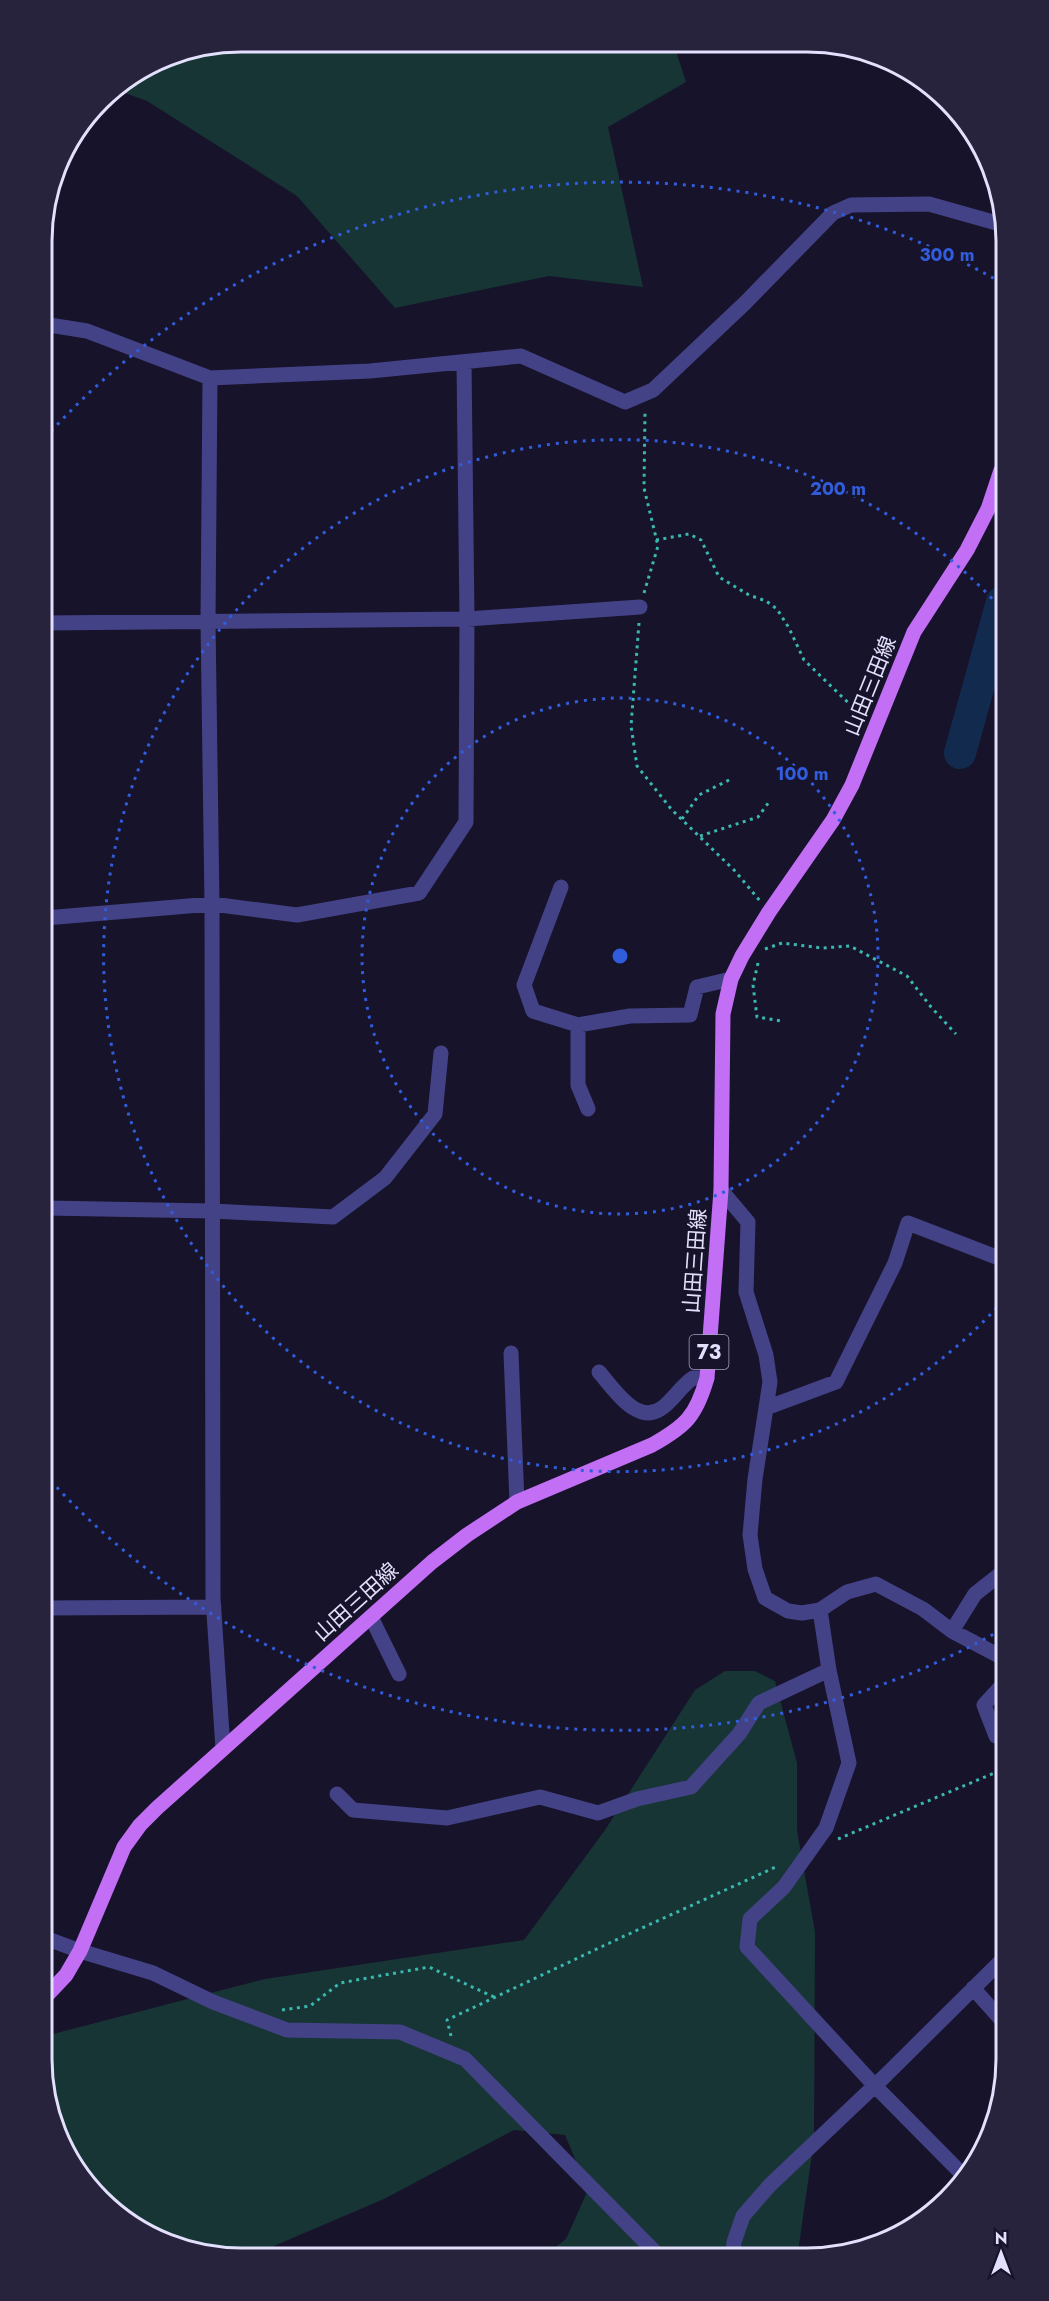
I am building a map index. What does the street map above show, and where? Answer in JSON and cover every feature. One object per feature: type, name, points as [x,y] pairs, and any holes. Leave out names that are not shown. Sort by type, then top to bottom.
[{"type":"main road","name":"山田三田線","points":[[52,1990],[66,1975],[80,1951],[124,1847],[140,1825],[157,1808],[432,1562],[467,1535],[518,1502],[652,1445],[672,1434],[687,1421],[699,1404],[707,1378],[721,1190],[723,1014],[731,979],[769,912],[832,820],[852,785],[914,632],[967,550],[988,509],[996,485]]},
{"type":"street","points":[[53,326],[87,332],[210,378],[370,371],[521,356],[625,402],[653,390],[745,303],[833,213],[851,205],[929,204],[995,223]]},
{"type":"street","points":[[53,917],[212,904],[297,915],[419,893],[466,822],[467,619],[464,362]]},
{"type":"street","points":[[210,378],[208,621],[212,904],[214,1607],[224,1749]]},
{"type":"street","points":[[53,623],[467,619],[640,607]]},
{"type":"street","points":[[561,887],[524,985],[533,1011],[578,1025],[630,1016],[690,1015],[697,987],[731,979]]},
{"type":"street","points":[[578,1025],[578,1085],[588,1109]]},
{"type":"street","points":[[52,1208],[212,1211],[333,1218],[385,1178],[435,1114],[441,1053]]},
{"type":"street","points":[[721,1190],[748,1221],[746,1292],[766,1355],[770,1382],[755,1479],[750,1535],[755,1569],[765,1598],[788,1611],[802,1613],[820,1610],[847,1592],[876,1584],[923,1609],[952,1631],[996,1654]]},
{"type":"street","points":[[765,1408],[836,1382],[895,1263],[908,1223],[996,1257]]},
{"type":"street","points":[[511,1353],[518,1502]]},
{"type":"street","points":[[599,1372],[623,1400],[639,1412],[651,1412],[662,1408],[693,1378],[707,1378]]},
{"type":"street","points":[[952,1631],[975,1594],[996,1578]]},
{"type":"street","points":[[52,1608],[214,1607]]},
{"type":"street","points":[[820,1610],[829,1670],[849,1763],[826,1828],[784,1887],[750,1919],[747,1947],[875,2086],[960,2172]]},
{"type":"street","points":[[371,1617],[399,1674]]},
{"type":"street","points":[[337,1794],[353,1810],[447,1818],[540,1797],[598,1813],[637,1799],[691,1787],[739,1734],[759,1703],[829,1670]]},
{"type":"street","points":[[996,1692],[984,1705],[996,1736]]},
{"type":"street","points":[[52,1941],[153,1973],[213,2002],[287,2030],[400,2032],[465,2059],[651,2248]]},
{"type":"street","points":[[733,2248],[743,2216],[770,2184],[875,2086],[996,1966]]},
{"type":"street","points":[[973,1988],[996,2014]]},
{"type":"path","points":[[656,540],[688,534],[701,540],[719,577],[749,596],[766,601],[777,609],[804,660],[865,719],[877,726]]},
{"type":"path","points":[[682,819],[699,795],[731,779]]},
{"type":"path","points":[[700,836],[758,817],[769,802]]},
{"type":"path","points":[[761,951],[782,943],[822,948],[850,946],[907,976],[956,1034]]},
{"type":"path","points":[[831,1842],[996,1772]]},
{"type":"path","points":[[455,2055],[447,2020],[778,1866]]},
{"type":"path","points":[[279,2010],[310,2006],[340,1983],[429,1967],[495,1997]]},
{"type":"green space","points":[[241,52],[676,52],[686,82],[608,127],[643,287],[549,276],[395,308],[297,196],[147,101],[125,93],[169,67],[192,59]]},
{"type":"green space","points":[[725,1671],[755,1671],[775,1681],[797,1763],[797,1831],[815,1932],[814,2140],[799,2248],[555,2248],[566,2239],[588,2190],[565,2135],[514,2130],[384,2199],[269,2248],[229,2248],[204,2245],[181,2238],[136,2217],[99,2184],[84,2165],[72,2143],[59,2109],[54,2084],[52,2034],[265,1979],[524,1940],[605,1830],[695,1690]]},
{"type":"waterway","points":[[960,753],[996,624]]}]
